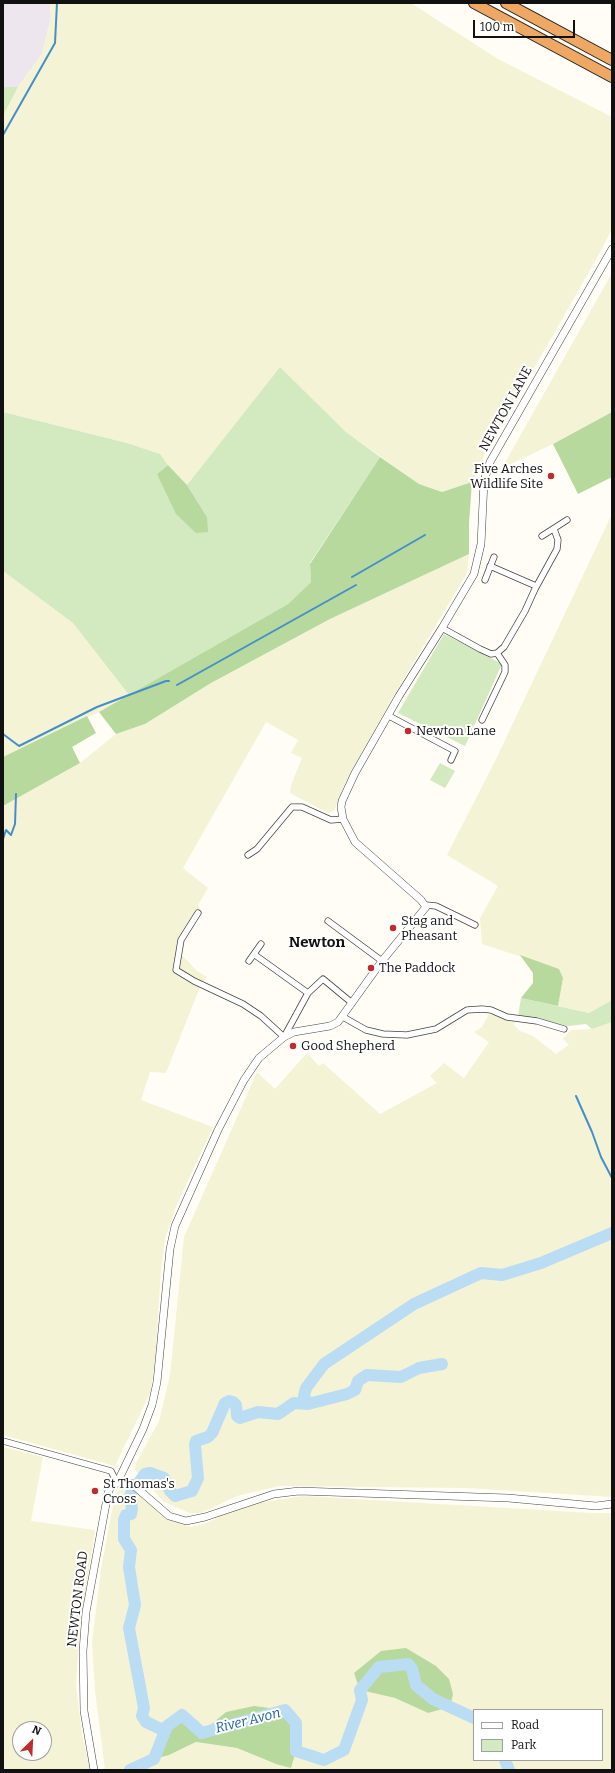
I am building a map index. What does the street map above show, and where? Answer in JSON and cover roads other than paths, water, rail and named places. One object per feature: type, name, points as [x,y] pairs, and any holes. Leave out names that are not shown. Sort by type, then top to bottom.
[{"type":"highway","points":[[474,3],[612,77]]},
{"type":"highway","points":[[506,3],[612,60]]},
{"type":"street","name":"NEWTON LANE","points":[[425,907],[355,842],[343,820],[341,807],[345,792],[399,696],[474,574],[480,552],[484,481],[490,462],[504,435],[612,249]]},
{"type":"street","points":[[542,536],[567,520]]},
{"type":"street","points":[[442,628],[491,654],[497,653],[504,647],[522,617],[536,586],[557,549],[558,540],[554,529]]},
{"type":"street","points":[[485,580],[494,557]]},
{"type":"street","points":[[490,566],[536,586]]},
{"type":"street","points":[[482,720],[505,672],[505,665],[497,653]]},
{"type":"street","points":[[389,716],[455,750],[451,760]]},
{"type":"street","points":[[248,855],[257,849],[292,807],[302,807],[331,820],[343,820]]},
{"type":"street","points":[[284,1037],[294,1032],[330,1026],[338,1022],[382,961],[425,907],[436,906],[475,925]]},
{"type":"street","points":[[198,913],[181,940],[176,970],[194,981],[243,1004],[261,1016],[284,1037]]},
{"type":"street","points":[[328,921],[382,961]]},
{"type":"street","points":[[249,962],[261,944]]},
{"type":"street","points":[[254,955],[308,993]]},
{"type":"street","points":[[284,1037],[308,993],[323,979],[352,1003]]},
{"type":"street","points":[[342,1017],[366,1030],[383,1034],[407,1035],[436,1029],[467,1010],[482,1009],[491,1010],[507,1017],[537,1021],[564,1029]]},
{"type":"street","name":"NEWTON ROAD","points":[[94,1770],[84,1711],[83,1651],[85,1620],[105,1507],[111,1486],[117,1483],[144,1429],[152,1405],[157,1382],[170,1249],[175,1226],[218,1130],[244,1080],[259,1058],[284,1037]]},
{"type":"street","points":[[3,1441],[111,1471],[117,1483],[131,1483],[169,1516],[186,1521],[205,1517],[274,1494],[299,1492],[508,1498],[596,1506],[612,1504]]},
{"type":"waterway","points":[[3,135],[55,43],[57,3]]},
{"type":"waterway","points":[[352,577],[425,535]]},
{"type":"waterway","points":[[177,685],[356,585]]},
{"type":"waterway","points":[[3,734],[19,746],[97,707],[169,681]]},
{"type":"waterway","points":[[3,839],[6,830],[11,835],[15,824],[16,794]]},
{"type":"waterway","points":[[576,1096],[601,1157],[612,1178]]},
{"type":"waterway","points":[[139,1482],[145,1474],[150,1473],[164,1478],[170,1491],[175,1496],[192,1491],[198,1478],[195,1445],[196,1441],[208,1437],[212,1433],[225,1403],[229,1401],[233,1402],[236,1405],[237,1416],[240,1418],[258,1412],[278,1414],[294,1403],[308,1404],[304,1396],[306,1388],[324,1364],[414,1304],[481,1273],[502,1275],[541,1263],[612,1233]]},
{"type":"waterway","points":[[308,1404],[347,1394],[355,1390],[358,1381],[367,1375],[401,1377],[419,1368],[442,1364]]},
{"type":"waterway","points":[[131,1493],[131,1514],[126,1515],[124,1520],[124,1539],[131,1550],[129,1567],[135,1605],[129,1628],[144,1708],[142,1716],[146,1722],[165,1731]]},
{"type":"waterway","name":"River Avon","points":[[130,1770],[154,1759],[167,1726],[182,1715],[202,1733],[285,1710],[296,1723],[296,1751],[324,1760],[344,1750],[362,1700],[360,1690],[379,1667],[408,1664],[412,1669],[416,1685],[433,1699],[473,1718]]},
{"type":"waterway","name":"River Avon","points":[[505,1761],[509,1770]]},
{"type":"place","name":"Five Arches Wildlife Site","points":[[551,476]]},
{"type":"place","name":"Newton Lane","points":[[408,731]]},
{"type":"place","name":"Stag and Pheasant","points":[[393,928]]},
{"type":"place","name":"The Paddock","points":[[371,968]]},
{"type":"place","name":"Good Shepherd","points":[[293,1046]]},
{"type":"place","name":"St Thomas's Cross","points":[[95,1491]]},
{"type":"district","name":"Newton","points":[[317,943]]}]
